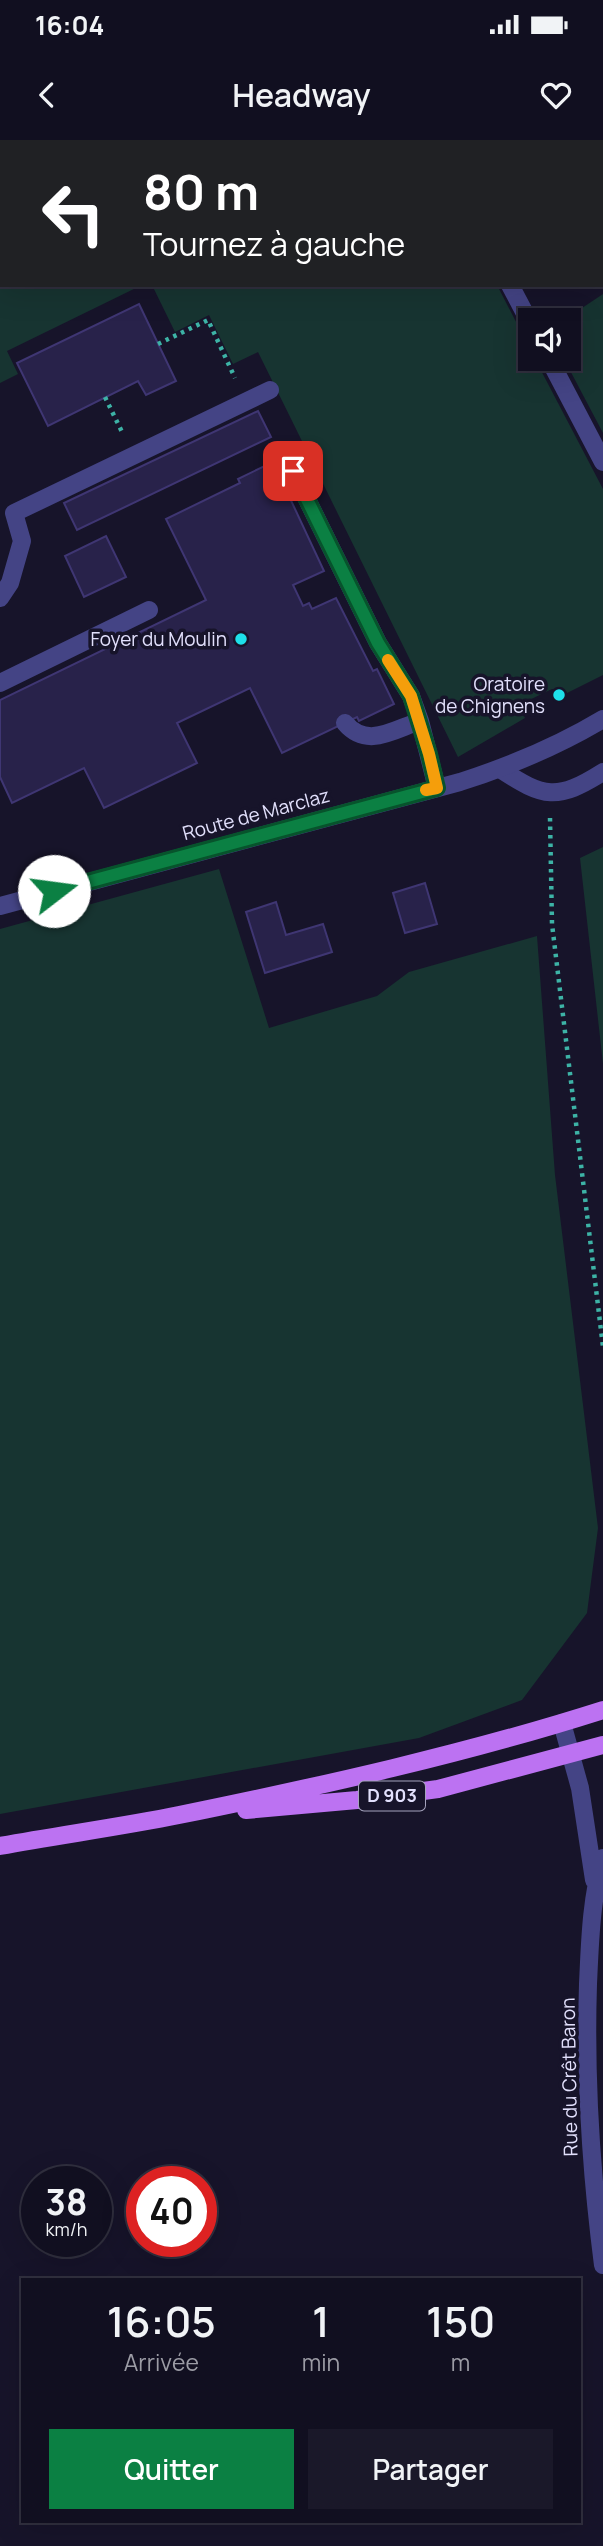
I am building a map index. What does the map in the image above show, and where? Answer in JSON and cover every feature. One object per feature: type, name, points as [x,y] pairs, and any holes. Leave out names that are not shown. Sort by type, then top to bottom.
[{"type":"main road","name":"D 903","points":[[0,1846],[176,1816],[421,1760],[603,1710]]},
{"type":"main road","name":"D 903","points":[[176,1816],[398,1795],[477,1780],[603,1745]]},
{"type":"street","points":[[511,287],[522,308]]},
{"type":"street","points":[[555,371],[603,462]]},
{"type":"street","points":[[0,598],[10,583],[22,541],[14,513],[270,390]]},
{"type":"street","points":[[293,471],[378,643],[411,696],[420,720],[437,788]]},
{"type":"street","points":[[0,683],[149,610]]},
{"type":"street","name":"Route de Marclaz","points":[[0,906],[500,769],[576,735],[603,719]]},
{"type":"street","points":[[345,723],[359,736],[369,737],[420,720]]},
{"type":"street","points":[[500,769],[533,789],[550,793],[569,791],[603,772]]},
{"type":"street","name":"Rue du Crêt Baron","points":[[562,1723],[586,1821],[595,1887]]},
{"type":"street","name":"Rue du Crêt Baron","points":[[603,1858],[595,1887],[590,1942],[587,2078],[592,2166],[603,2265]]},
{"type":"path","points":[[158,344],[208,320],[246,401]]},
{"type":"path","points":[[105,397],[133,455]]},
{"type":"path","points":[[550,793],[552,924],[603,1347]]},
{"type":"green space","points":[[0,287],[138,287],[7,351],[18,374],[0,383]]},
{"type":"green space","points":[[153,287],[498,287],[518,326],[518,371],[541,371],[603,489],[603,675],[567,693],[552,689],[519,705],[525,718],[458,757],[258,352],[233,364],[209,315],[175,332]]},
{"type":"green space","points":[[603,294],[603,433],[570,371],[581,371],[581,309]]},
{"type":"green space","points":[[603,847],[603,1064],[580,858]]},
{"type":"green space","points":[[219,869],[269,1028],[377,996],[409,972],[537,936],[555,1175],[598,1528],[587,1613],[522,1700],[419,1738],[0,1814],[0,929]]},
{"type":"building","points":[[139,304],[176,381],[146,395],[138,381],[48,426],[17,363]]},
{"type":"building","points":[[258,411],[271,437],[77,530],[64,503]]},
{"type":"building","name":"Foyer du Moulin","points":[[273,462],[324,571],[293,585],[303,606],[309,603],[312,609],[336,598],[373,671],[377,669],[394,704],[359,721],[357,717],[282,753],[250,688],[177,723],[197,763],[104,808],[84,768],[12,803],[0,777],[0,700],[206,600],[166,519],[240,483],[238,479]]},
{"type":"building","points":[[106,536],[126,577],[84,597],[65,556]]},
{"type":"building","points":[[425,883],[437,924],[405,933],[393,893]]},
{"type":"building","points":[[276,902],[286,935],[323,924],[332,952],[265,973],[246,912]]},
{"type":"slow traffic","points":[[388,660],[411,696],[420,720],[437,788],[426,790]]},
{"type":"place","name":"Foyer du Moulin","points":[[241,639]]},
{"type":"place","name":"Oratoire de Chignens","points":[[559,695]]},
{"type":"route","points":[[54,891],[437,788],[420,720],[411,696],[378,643],[293,471]]}]
